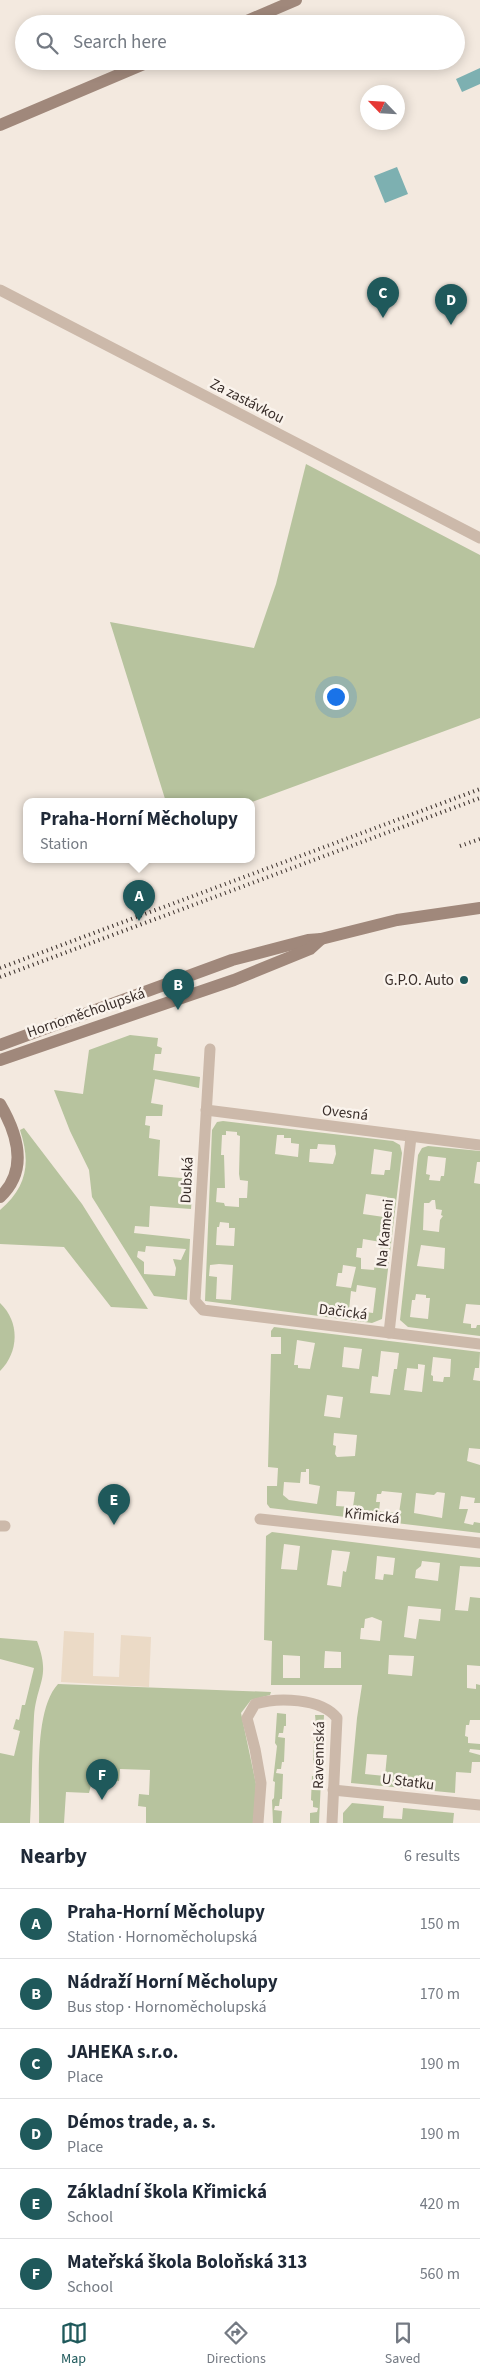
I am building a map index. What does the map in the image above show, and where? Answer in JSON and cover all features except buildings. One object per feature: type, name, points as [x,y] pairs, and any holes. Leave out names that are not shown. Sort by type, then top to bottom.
[{"type":"street","points":[[261,15],[296,0]]},
{"type":"street","points":[[0,125],[130,70]]},
{"type":"street","name":"Za zastávkou","points":[[0,290],[480,538]]},
{"type":"street","name":"Hornoměcholupská","points":[[0,1045],[232,960],[308,940],[322,939],[397,920],[480,908]]},
{"type":"street","name":"Hornoměcholupská","points":[[0,1060],[234,980],[310,949],[322,939]]},
{"type":"street","name":"Dubská","points":[[203,1310],[195,1301],[210,1048]]},
{"type":"street","points":[[0,1104],[10,1120],[18,1144],[19,1157],[10,1185],[0,1197]]},
{"type":"street","name":"Ovesná","points":[[206,1110],[480,1145]]},
{"type":"street","name":"Na Kameni","points":[[389,1333],[411,1137]]},
{"type":"street","name":"Dačická","points":[[203,1310],[480,1344]]},
{"type":"street","name":"Křimická","points":[[260,1519],[480,1543]]},
{"type":"street","name":"Ravennská","points":[[258,1823],[261,1783],[247,1718],[255,1704],[271,1699],[317,1704],[330,1710],[337,1718],[332,1823]]},
{"type":"street","name":"U Statku","points":[[333,1790],[480,1805]]},
{"type":"green space","points":[[306,464],[480,555],[480,718],[255,801],[255,798],[165,798],[110,622],[254,648],[276,584]]},
{"type":"green space","points":[[130,1035],[158,1038],[157,1046],[162,1048],[161,1054],[155,1054],[153,1070],[200,1077],[199,1088],[155,1079],[151,1103],[163,1105],[162,1116],[146,1116],[145,1125],[150,1126],[149,1138],[160,1140],[158,1176],[193,1179],[191,1209],[150,1206],[149,1227],[135,1226],[134,1233],[190,1239],[187,1300],[154,1296],[92,1197],[89,1170],[70,1131],[54,1090],[83,1094],[89,1050]],"holes":[[[146,1246],[186,1249],[181,1260],[173,1259],[176,1268],[175,1276],[144,1274],[144,1262],[137,1257],[138,1251],[145,1252]]]},
{"type":"green space","points":[[223,1121],[393,1141],[400,1145],[402,1153],[382,1319],[372,1323],[205,1301],[212,1130],[217,1122]],"holes":[[[226,1131],[237,1132],[237,1135],[240,1136],[240,1180],[248,1181],[247,1198],[239,1198],[239,1207],[225,1206],[224,1203],[216,1202],[217,1188],[225,1188],[224,1155],[221,1155],[222,1135],[226,1135]],[[277,1135],[284,1135],[284,1138],[291,1138],[291,1143],[299,1144],[298,1157],[275,1154]],[[318,1144],[335,1145],[336,1154],[333,1164],[309,1162],[310,1149],[317,1149]],[[374,1149],[392,1152],[390,1170],[385,1170],[384,1175],[371,1174]],[[366,1194],[387,1197],[384,1217],[363,1214]],[[220,1222],[229,1223],[229,1228],[235,1228],[234,1246],[216,1245],[217,1227],[219,1227]],[[363,1239],[381,1242],[379,1263],[375,1263],[374,1270],[361,1269],[361,1258],[356,1257],[357,1248],[362,1248]],[[210,1265],[233,1265],[231,1300],[216,1299],[217,1277],[209,1276]],[[343,1265],[356,1267],[351,1288],[336,1286],[338,1273],[342,1273]],[[357,1285],[376,1288],[373,1313],[349,1310],[351,1291],[356,1292]]]},
{"type":"green space","points":[[24,1128],[82,1204],[148,1309],[111,1307],[64,1247],[0,1244],[0,1210],[16,1192],[24,1174],[26,1164],[25,1153],[20,1130]]},
{"type":"green space","points":[[428,1146],[480,1151],[480,1162],[477,1162],[474,1183],[480,1184],[480,1305],[466,1304],[463,1323],[471,1324],[471,1328],[476,1328],[477,1325],[480,1325],[480,1336],[408,1327],[400,1320],[418,1155],[422,1148]],"holes":[[[428,1156],[446,1158],[444,1176],[441,1176],[440,1181],[429,1180],[430,1175],[426,1174]],[[435,1200],[436,1209],[442,1210],[441,1215],[443,1216],[440,1220],[439,1232],[423,1230],[424,1203]],[[421,1245],[445,1248],[444,1269],[417,1266]],[[416,1294],[426,1295],[426,1298],[430,1298],[428,1319],[410,1317],[412,1300],[415,1300]]]},
{"type":"green space","points":[[0,1303],[11,1319],[15,1337],[11,1355],[0,1371]]},
{"type":"green space","points":[[274,1327],[480,1352],[479,1368],[475,1368],[473,1380],[480,1381],[480,1449],[469,1448],[467,1461],[480,1465],[480,1503],[474,1503],[475,1498],[461,1496],[459,1509],[468,1509],[464,1523],[473,1525],[474,1522],[480,1523],[480,1533],[270,1508],[267,1504],[267,1486],[277,1486],[278,1468],[268,1467],[271,1354],[281,1354],[281,1337],[271,1337],[271,1331]],"holes":[[[297,1340],[315,1343],[310,1369],[298,1368],[298,1365],[294,1365]],[[344,1347],[362,1349],[359,1369],[342,1367]],[[381,1351],[399,1353],[397,1369],[394,1369],[390,1395],[370,1393],[372,1376],[378,1377]],[[433,1357],[451,1359],[450,1377],[444,1377],[443,1382],[433,1381],[433,1376],[431,1375]],[[418,1364],[425,1365],[422,1392],[404,1390],[407,1368],[418,1369]],[[327,1395],[343,1397],[340,1418],[324,1416]],[[334,1433],[357,1435],[355,1456],[337,1457],[335,1454],[336,1446],[333,1445]],[[306,1469],[309,1469],[309,1484],[320,1486],[317,1504],[289,1500],[283,1495],[284,1482],[300,1483],[301,1472],[306,1472]],[[337,1491],[355,1492],[353,1507],[336,1506]],[[382,1491],[402,1493],[399,1513],[379,1511],[380,1502],[376,1502],[377,1494],[381,1494]],[[437,1492],[445,1493],[442,1518],[414,1513],[416,1493],[434,1495]]]},
{"type":"green space","points":[[272,1532],[480,1558],[480,1567],[460,1566],[455,1610],[468,1611],[470,1597],[480,1598],[480,1666],[467,1665],[467,1688],[476,1689],[476,1684],[480,1685],[480,1720],[470,1720],[469,1725],[466,1725],[465,1736],[468,1737],[468,1743],[480,1744],[480,1750],[470,1749],[469,1752],[480,1755],[480,1762],[472,1762],[471,1773],[456,1772],[455,1793],[351,1783],[362,1685],[271,1685],[272,1641],[264,1640],[266,1536]],"holes":[[[284,1544],[300,1546],[297,1570],[281,1569]],[[332,1550],[350,1552],[346,1572],[343,1571],[341,1587],[327,1585]],[[377,1556],[395,1558],[393,1575],[384,1574],[383,1580],[375,1579]],[[422,1561],[440,1563],[438,1581],[415,1578],[416,1570],[421,1566]],[[408,1606],[441,1609],[440,1621],[419,1619],[416,1639],[404,1637]],[[372,1617],[382,1621],[380,1641],[360,1639],[361,1628],[364,1628],[365,1619]],[[325,1651],[341,1652],[341,1668],[324,1668]],[[283,1655],[300,1656],[300,1678],[283,1678]],[[389,1655],[414,1656],[412,1676],[388,1674]],[[367,1754],[387,1755],[385,1776],[365,1774]]]},
{"type":"green space","points":[[0,1638],[37,1641],[43,1664],[42,1680],[34,1716],[30,1823],[0,1823],[0,1753],[14,1756],[20,1731],[13,1729],[16,1719],[19,1720],[22,1705],[25,1705],[34,1668],[0,1659]]},
{"type":"green space","points":[[58,1684],[271,1692],[270,1695],[251,1700],[241,1713],[256,1784],[254,1823],[146,1823],[146,1807],[138,1806],[139,1794],[149,1795],[150,1770],[120,1769],[119,1781],[102,1780],[102,1774],[90,1774],[89,1780],[92,1781],[89,1793],[66,1792],[64,1823],[39,1823],[41,1730],[50,1696]]},
{"type":"green space","points":[[277,1713],[286,1714],[286,1726],[284,1726],[283,1733],[279,1733],[278,1737],[285,1738],[284,1762],[282,1762],[281,1769],[277,1769],[276,1773],[283,1774],[282,1799],[280,1799],[279,1806],[275,1806],[274,1810],[282,1811],[281,1823],[273,1823],[272,1800],[274,1798],[275,1782],[273,1781],[277,1746],[275,1743]]},
{"type":"green space","points":[[315,1715],[324,1715],[319,1823],[310,1823],[310,1813],[317,1812],[318,1808],[313,1807],[313,1801],[311,1800],[312,1776],[320,1776],[320,1771],[315,1771],[315,1764],[313,1763],[314,1740],[321,1740],[322,1735],[317,1735]]},
{"type":"green space","points":[[352,1803],[384,1806],[383,1818],[402,1819],[403,1808],[454,1813],[453,1823],[343,1823],[343,1813]]},
{"type":"shaded area","points":[[64,1631],[94,1633],[93,1676],[119,1677],[121,1635],[151,1637],[149,1687],[61,1682]]},
{"type":"water","points":[[480,68],[480,84],[462,92],[456,79]]},
{"type":"water","points":[[397,167],[408,194],[385,203],[374,176]]},
{"type":"railway","points":[[0,968],[480,789]]},
{"type":"railway","points":[[0,977],[480,798]]},
{"type":"railway","points":[[460,846],[480,839]]},
{"type":"place","name":"JAHEKA s.r.o.","points":[[383,318]]},
{"type":"place","name":"Démos trade, a. s.","points":[[451,325]]},
{"type":"place","name":"Praha-Horní Měcholupy","points":[[139,921]]},
{"type":"place","name":"G.P.O. Auto","points":[[464,980]]},
{"type":"place","name":"Nádraží Horní Měcholupy","points":[[178,1010]]},
{"type":"place","name":"Základní škola Křimická","points":[[114,1525]]},
{"type":"place","name":"Mateřská škola Boloňská 313","points":[[102,1800]]}]
